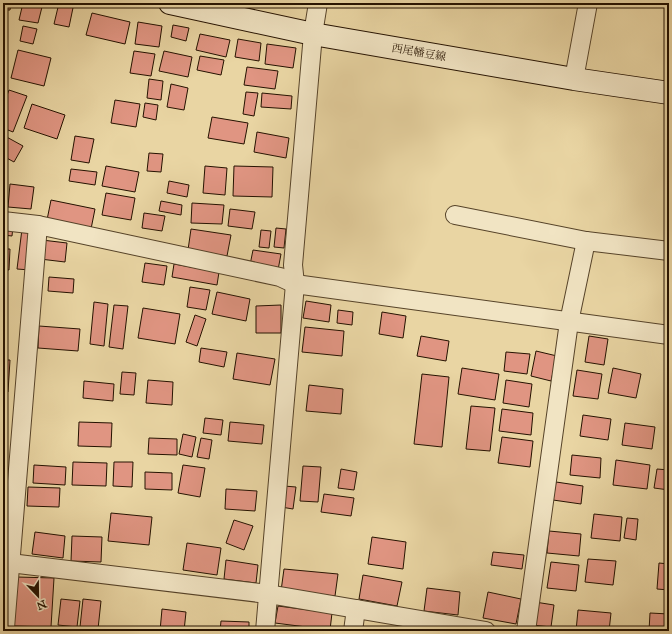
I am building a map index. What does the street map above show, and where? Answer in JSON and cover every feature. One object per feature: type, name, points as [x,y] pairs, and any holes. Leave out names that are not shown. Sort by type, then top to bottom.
[{"type":"main road","name":"西尾幡豆線","points":[[170,3],[313,34],[574,79],[669,93]]},
{"type":"street","points":[[265,631],[295,284],[293,265],[313,34],[318,3]]},
{"type":"street","points":[[574,79],[588,3]]},
{"type":"street","points":[[455,215],[586,241],[669,251]]},
{"type":"street","points":[[3,221],[38,225],[280,277],[295,284],[669,335]]},
{"type":"street","points":[[5,628],[38,225]]},
{"type":"street","points":[[526,631],[569,322],[586,241]]},
{"type":"street","points":[[10,563],[268,594],[486,631]]},
{"type":"street","points":[[353,631],[356,609]]},
{"type":"building","points":[[3,3],[11,3],[10,10],[3,10]]},
{"type":"building","points":[[23,3],[43,3],[38,23],[19,20]]},
{"type":"building","points":[[59,3],[74,3],[69,27],[54,24]]},
{"type":"building","points":[[92,13],[130,22],[125,44],[86,35]]},
{"type":"building","points":[[138,22],[162,26],[159,47],[135,44]]},
{"type":"building","points":[[173,25],[189,28],[186,41],[171,37]]},
{"type":"building","points":[[23,26],[37,29],[33,44],[20,41]]},
{"type":"building","points":[[3,32],[7,33],[5,47],[3,47]]},
{"type":"building","points":[[200,34],[230,40],[226,57],[196,50]]},
{"type":"building","points":[[238,39],[261,43],[259,61],[235,57]]},
{"type":"building","points":[[267,44],[296,48],[293,68],[265,64]]},
{"type":"building","points":[[18,50],[51,58],[44,86],[11,78]]},
{"type":"building","points":[[134,51],[155,54],[151,76],[130,73]]},
{"type":"building","points":[[164,51],[192,57],[188,77],[159,71]]},
{"type":"building","points":[[200,56],[224,60],[221,75],[197,70]]},
{"type":"building","points":[[247,67],[278,71],[275,89],[244,85]]},
{"type":"building","points":[[149,79],[163,81],[161,100],[147,98]]},
{"type":"building","points":[[171,84],[188,88],[184,110],[167,107]]},
{"type":"building","points":[[9,90],[27,96],[13,132],[3,128],[3,106]]},
{"type":"building","points":[[246,92],[258,93],[254,116],[243,114]]},
{"type":"building","points":[[262,93],[292,96],[291,109],[261,107]]},
{"type":"building","points":[[115,100],[140,104],[136,127],[111,123]]},
{"type":"building","points":[[145,103],[158,105],[156,120],[143,117]]},
{"type":"building","points":[[32,104],[65,115],[57,139],[24,128]]},
{"type":"building","points":[[212,117],[248,123],[244,144],[208,138]]},
{"type":"building","points":[[257,132],[289,138],[286,158],[254,152]]},
{"type":"building","points":[[3,135],[23,146],[14,162],[3,156]]},
{"type":"building","points":[[75,136],[94,139],[89,163],[71,160]]},
{"type":"building","points":[[149,153],[163,154],[161,172],[147,171]]},
{"type":"building","points":[[106,166],[139,172],[135,192],[102,186]]},
{"type":"building","points":[[205,166],[227,168],[225,195],[203,193]]},
{"type":"building","points":[[234,166],[273,167],[272,197],[233,196]]},
{"type":"building","points":[[3,168],[6,169],[3,199]]},
{"type":"building","points":[[71,169],[97,172],[95,185],[69,181]]},
{"type":"building","points":[[169,181],[189,185],[187,197],[167,193]]},
{"type":"building","points":[[10,184],[34,187],[31,209],[8,207]]},
{"type":"building","points":[[106,193],[135,198],[131,220],[102,215]]},
{"type":"building","points":[[51,200],[95,209],[91,229],[47,220]]},
{"type":"building","points":[[161,201],[182,205],[181,215],[159,211]]},
{"type":"building","points":[[192,203],[224,205],[222,224],[191,223]]},
{"type":"building","points":[[230,209],[255,212],[252,229],[228,226]]},
{"type":"building","points":[[144,213],[165,216],[162,231],[142,228]]},
{"type":"building","points":[[3,224],[13,226],[12,236],[3,235]]},
{"type":"building","points":[[276,228],[286,229],[284,248],[274,247]]},
{"type":"building","points":[[22,229],[35,230],[30,270],[17,269]]},
{"type":"building","points":[[191,229],[231,235],[227,256],[188,250]]},
{"type":"building","points":[[261,230],[271,231],[269,248],[259,247]]},
{"type":"building","points":[[42,240],[67,243],[65,262],[40,259]]},
{"type":"building","points":[[3,249],[10,249],[9,270],[3,269]]},
{"type":"building","points":[[253,250],[281,254],[278,270],[250,265]]},
{"type":"building","points":[[145,263],[167,266],[164,285],[142,282]]},
{"type":"building","points":[[174,264],[219,272],[217,285],[172,277]]},
{"type":"building","points":[[49,277],[74,279],[73,293],[48,291]]},
{"type":"building","points":[[190,287],[210,290],[206,310],[187,307]]},
{"type":"building","points":[[217,292],[250,299],[246,321],[212,314]]},
{"type":"building","points":[[306,301],[331,305],[329,322],[303,318]]},
{"type":"building","points":[[94,302],[108,304],[104,346],[90,344]]},
{"type":"building","points":[[114,305],[128,306],[123,349],[109,347]]},
{"type":"building","points":[[281,305],[281,333],[256,333],[256,306]]},
{"type":"building","points":[[143,308],[180,314],[175,344],[138,338]]},
{"type":"building","points":[[338,310],[353,312],[352,325],[337,323]]},
{"type":"building","points":[[382,312],[406,316],[403,338],[379,334]]},
{"type":"building","points":[[195,315],[206,319],[197,346],[186,342]]},
{"type":"building","points":[[39,326],[80,329],[78,351],[38,348]]},
{"type":"building","points":[[305,327],[344,331],[342,356],[302,352]]},
{"type":"building","points":[[421,336],[449,341],[446,361],[417,356]]},
{"type":"building","points":[[589,336],[608,339],[604,365],[585,362]]},
{"type":"building","points":[[201,348],[227,352],[224,367],[199,362]]},
{"type":"building","points":[[536,351],[557,356],[551,381],[531,376]]},
{"type":"building","points":[[506,352],[530,354],[527,374],[504,371]]},
{"type":"building","points":[[237,353],[275,359],[270,385],[233,379]]},
{"type":"building","points":[[3,360],[10,360],[8,392],[3,391]]},
{"type":"building","points":[[462,368],[499,374],[495,400],[458,394]]},
{"type":"building","points":[[613,368],[641,374],[636,398],[608,393]]},
{"type":"building","points":[[577,370],[602,374],[598,399],[573,396]]},
{"type":"building","points":[[122,372],[136,373],[134,395],[120,394]]},
{"type":"building","points":[[422,374],[449,377],[442,447],[414,444]]},
{"type":"building","points":[[148,380],[173,382],[172,405],[146,403]]},
{"type":"building","points":[[506,380],[532,384],[529,407],[503,403]]},
{"type":"building","points":[[84,381],[114,384],[113,401],[83,398]]},
{"type":"building","points":[[309,385],[343,389],[341,414],[306,411]]},
{"type":"building","points":[[471,406],[495,408],[490,451],[466,449]]},
{"type":"building","points":[[502,409],[533,413],[531,435],[499,431]]},
{"type":"building","points":[[583,415],[611,419],[608,440],[580,436]]},
{"type":"building","points":[[205,418],[223,420],[221,435],[203,433]]},
{"type":"building","points":[[79,422],[112,423],[111,447],[78,446]]},
{"type":"building","points":[[230,422],[264,425],[262,444],[228,441]]},
{"type":"building","points":[[625,423],[655,427],[652,449],[622,445]]},
{"type":"building","points":[[183,434],[196,437],[192,457],[179,454]]},
{"type":"building","points":[[502,437],[533,441],[530,467],[498,463]]},
{"type":"building","points":[[149,438],[177,439],[177,455],[148,454]]},
{"type":"building","points":[[201,438],[212,440],[209,459],[197,457]]},
{"type":"building","points":[[572,455],[601,458],[600,478],[570,475]]},
{"type":"building","points":[[616,460],[650,465],[647,489],[613,485]]},
{"type":"building","points":[[73,462],[107,463],[106,486],[72,485]]},
{"type":"building","points":[[114,462],[133,462],[132,487],[113,486]]},
{"type":"building","points":[[34,465],[66,467],[65,485],[33,483]]},
{"type":"building","points":[[183,465],[205,468],[200,497],[178,493]]},
{"type":"building","points":[[303,466],[321,467],[318,502],[300,501]]},
{"type":"building","points":[[341,469],[357,472],[354,490],[338,488]]},
{"type":"building","points":[[657,469],[669,470],[669,490],[654,488]]},
{"type":"building","points":[[145,472],[172,473],[172,490],[145,489]]},
{"type":"building","points":[[556,482],[583,486],[581,504],[553,500]]},
{"type":"building","points":[[284,486],[296,487],[293,509],[281,507]]},
{"type":"building","points":[[28,487],[60,488],[59,507],[27,506]]},
{"type":"building","points":[[226,489],[257,491],[255,511],[225,509]]},
{"type":"building","points":[[324,494],[354,498],[351,516],[321,512]]},
{"type":"building","points":[[111,513],[152,517],[149,545],[108,541]]},
{"type":"building","points":[[594,514],[622,517],[620,541],[591,538]]},
{"type":"building","points":[[627,518],[638,519],[636,540],[624,538]]},
{"type":"building","points":[[234,520],[253,526],[244,550],[226,543]]},
{"type":"building","points":[[549,531],[581,534],[579,556],[547,553]]},
{"type":"building","points":[[35,532],[65,536],[63,558],[32,554]]},
{"type":"building","points":[[72,536],[102,537],[101,562],[71,561]]},
{"type":"building","points":[[372,537],[406,542],[403,569],[368,564]]},
{"type":"building","points":[[187,543],[221,548],[217,575],[183,570]]},
{"type":"building","points":[[493,552],[524,555],[522,569],[491,565]]},
{"type":"building","points":[[588,559],[616,561],[613,585],[585,582]]},
{"type":"building","points":[[226,560],[258,565],[256,583],[224,579]]},
{"type":"building","points":[[551,562],[579,565],[576,591],[547,588]]},
{"type":"building","points":[[659,563],[669,564],[669,590],[657,589]]},
{"type":"building","points":[[284,569],[338,574],[335,596],[281,591]]},
{"type":"building","points":[[363,575],[402,582],[397,606],[359,599]]},
{"type":"building","points":[[17,577],[54,578],[51,627],[14,626]]},
{"type":"building","points":[[427,588],[460,592],[458,615],[424,611]]},
{"type":"building","points":[[488,592],[521,599],[516,624],[483,618]]},
{"type":"building","points":[[61,599],[80,601],[77,627],[58,625]]},
{"type":"building","points":[[83,599],[101,601],[98,629],[80,627]]},
{"type":"building","points":[[535,602],[554,605],[551,627],[532,625]]},
{"type":"building","points":[[278,606],[332,613],[330,630],[275,623]]},
{"type":"building","points":[[162,609],[186,612],[184,631],[160,631]]},
{"type":"building","points":[[578,610],[611,613],[609,631],[576,631]]},
{"type":"building","points":[[650,613],[669,614],[669,631],[649,631]]},
{"type":"building","points":[[221,621],[249,622],[249,631],[220,631]]}]
